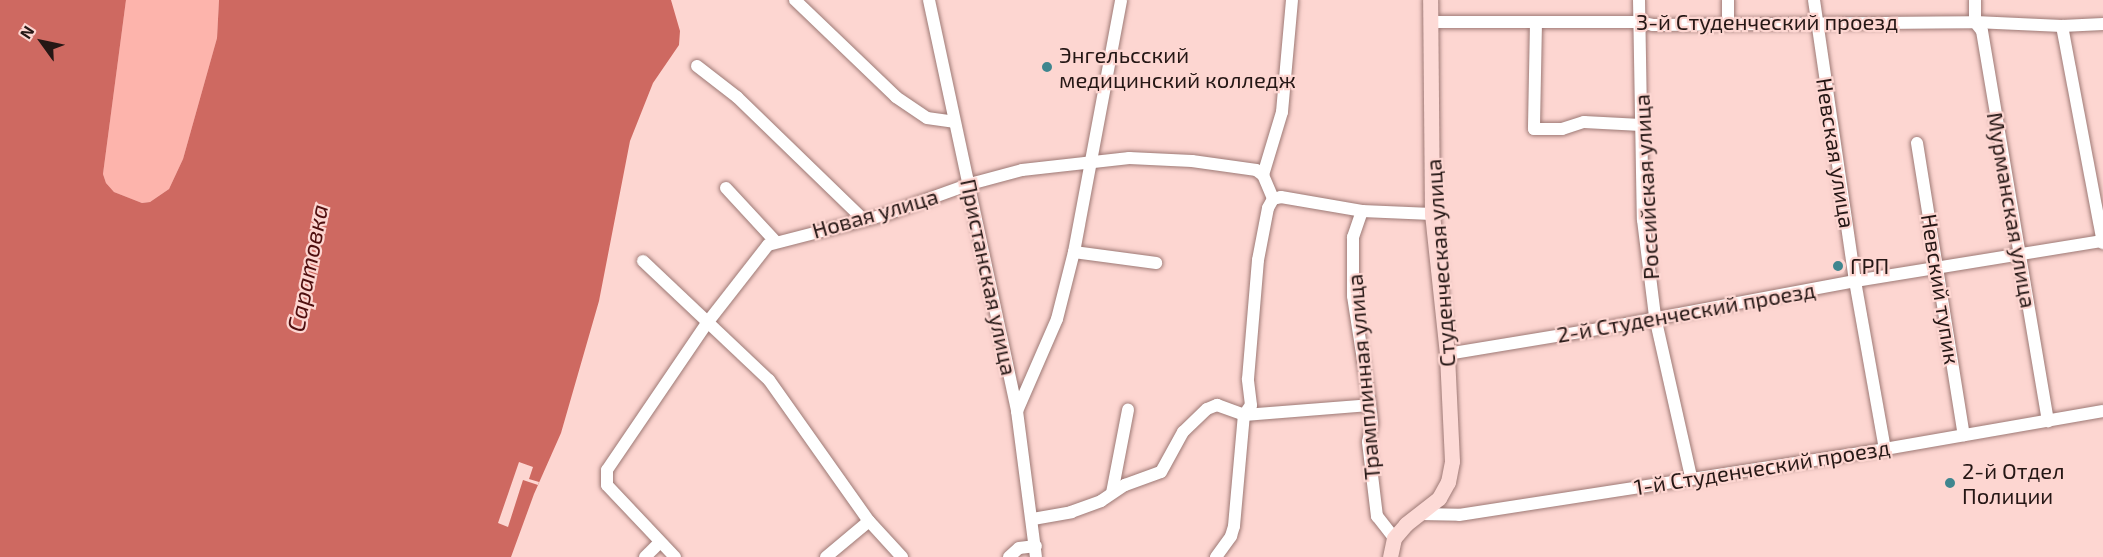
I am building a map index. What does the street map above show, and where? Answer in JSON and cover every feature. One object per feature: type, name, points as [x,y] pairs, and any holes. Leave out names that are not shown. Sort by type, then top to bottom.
[{"type":"main road","name":"Студенческая улица","points":[[1394,538],[1439,498],[1448,482],[1452,461],[1446,354],[1432,214],[1430,0]]},
{"type":"main road","points":[[1390,557],[1394,538]]},
{"type":"street","points":[[795,0],[896,98],[927,118],[954,122]]},
{"type":"street","name":"Пристанская улица","points":[[929,0],[1017,411],[1036,552]]},
{"type":"street","points":[[1017,411],[1057,318],[1074,252],[1121,0]]},
{"type":"street","points":[[1273,199],[1263,175],[1282,112],[1292,0]]},
{"type":"street","name":"Российская улица","points":[[1639,0],[1643,220],[1655,317],[1691,477]]},
{"type":"street","points":[[1728,0],[1728,23]]},
{"type":"street","name":"Невская улица","points":[[1814,0],[1855,281],[1885,449]]},
{"type":"street","name":"Мурманская улица","points":[[1975,0],[1975,22],[1982,31],[2048,421]]},
{"type":"street","name":"3-й Студенческий проезд","points":[[1430,22],[1639,22],[1653,25],[1975,22],[2062,26],[2103,24]]},
{"type":"street","points":[[1536,22],[1534,129],[1562,129],[1584,122],[1641,125]]},
{"type":"street","points":[[2062,26],[2103,242]]},
{"type":"street","points":[[697,66],[737,98],[863,219]]},
{"type":"street","name":"Невский тупик","points":[[1917,143],[1964,435]]},
{"type":"street","name":"Новая улица","points":[[660,542],[607,486],[607,470],[707,323],[761,252],[776,241],[884,215],[970,184],[1022,170],[1091,160],[1129,158],[1192,161],[1256,170],[1263,175]]},
{"type":"street","points":[[726,188],[776,241]]},
{"type":"street","points":[[1216,557],[1231,536],[1234,526],[1244,415],[1251,405],[1248,379],[1258,260],[1268,208],[1273,199],[1281,197],[1362,211],[1432,214]]},
{"type":"street","name":"Трамплинная улица","points":[[1362,211],[1353,237],[1353,296],[1372,423],[1368,442],[1377,516],[1394,538]]},
{"type":"street","name":"2-й Студенческий проезд","points":[[1446,354],[1604,328],[1937,267],[2103,242]]},
{"type":"street","points":[[1074,252],[1156,263]]},
{"type":"street","points":[[643,261],[769,380],[869,521],[902,557]]},
{"type":"street","points":[[1033,519],[1071,512],[1101,501],[1125,485],[1161,472],[1183,432],[1206,409],[1217,405],[1244,415],[1370,405]]},
{"type":"street","points":[[1112,494],[1128,410]]},
{"type":"street","name":"1-й Студенческий проезд","points":[[1420,514],[1459,514],[1885,449],[2103,411]]},
{"type":"street","points":[[826,557],[869,521]]},
{"type":"street","points":[[645,557],[660,542],[675,557]]},
{"type":"street","points":[[1009,557],[1019,548],[1036,552]]},
{"type":"shaded area","points":[[126,0],[219,0],[217,38],[183,159],[169,189],[150,202],[142,203],[114,192],[106,183],[103,174]]},
{"type":"water","name":"Саратовка","points":[[0,0],[126,0],[103,174],[106,183],[114,192],[142,203],[150,202],[169,189],[183,159],[217,38],[219,0],[671,0],[680,31],[679,45],[653,83],[630,141],[599,301],[561,433],[534,494],[511,557],[0,557]]},
{"type":"pier","points":[[519,462],[533,467],[529,479],[539,482],[538,485],[523,480],[508,527],[498,523]]},
{"type":"place","name":"Энгельсский медицинский колледж","points":[[1047,67]]},
{"type":"place","name":"ГРП","points":[[1838,266]]},
{"type":"place","name":"2-й Отдел Полиции","points":[[1950,483]]}]
